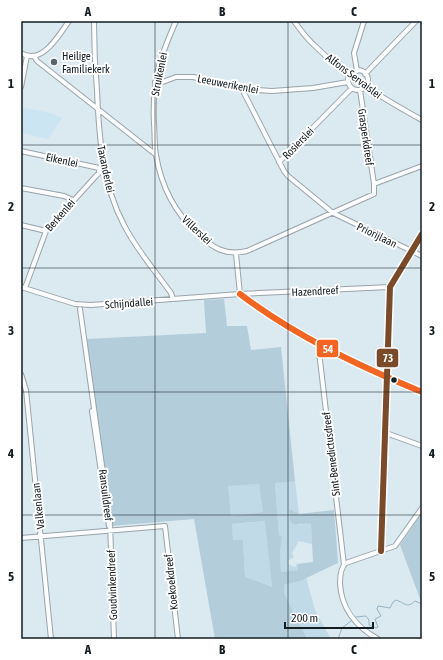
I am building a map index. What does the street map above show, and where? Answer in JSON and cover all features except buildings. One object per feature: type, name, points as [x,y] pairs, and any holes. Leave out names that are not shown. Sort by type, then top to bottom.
[{"type":"street","points":[[21,53],[27,56],[34,56],[44,51],[53,43],[69,21]]},
{"type":"street","name":"Taxanderlei","points":[[94,21],[102,170],[123,225],[171,293],[173,299]]},
{"type":"street","name":"Struikenlei","points":[[155,154],[155,82],[164,48],[176,21]]},
{"type":"street","name":"Alfons Servaislei","points":[[294,21],[312,44],[337,65],[386,100],[422,120]]},
{"type":"street","points":[[357,71],[354,53],[364,21]]},
{"type":"street","points":[[365,74],[416,21]]},
{"type":"street","points":[[21,87],[27,56]]},
{"type":"street","points":[[34,56],[37,61],[155,154]]},
{"type":"street","points":[[357,71],[350,75],[348,82],[352,88],[360,90],[365,86],[367,80],[365,74]]},
{"type":"street","points":[[357,71],[365,74]]},
{"type":"street","name":"Leeuwerikenlei","points":[[155,82],[160,83],[176,78],[193,77],[244,89],[285,91],[348,82]]},
{"type":"street","name":"Rosierslei","points":[[333,213],[288,176],[279,162],[352,88]]},
{"type":"street","points":[[244,89],[244,93],[279,162]]},
{"type":"street","name":"Grasperkdreef","points":[[360,90],[374,184]]},
{"type":"street","name":"Eikenlei","points":[[21,151],[102,170]]},
{"type":"street","name":"Villerslei","points":[[155,154],[165,187],[178,212],[189,226],[214,247],[236,254]]},
{"type":"street","points":[[422,166],[374,184],[374,194],[247,251],[236,254],[240,294],[275,318],[318,343],[387,378],[422,392]]},
{"type":"street","name":"Berkenlei","points":[[23,287],[46,231],[102,170]]},
{"type":"street","points":[[21,188],[64,196],[73,200]]},
{"type":"street","name":"Priorijlaan","points":[[333,213],[422,256]]},
{"type":"street","points":[[21,225],[46,231]]},
{"type":"street","points":[[381,551],[390,287],[422,234]]},
{"type":"street","name":"Schijndallei","points":[[23,287],[80,307],[240,294]]},
{"type":"street","name":"Hazendreef","points":[[240,294],[390,287]]},
{"type":"street","name":"Ransuildreef","points":[[80,307],[110,530]]},
{"type":"street","name":"Sint-Benedictusdreef","points":[[318,343],[344,565],[340,579],[340,590],[343,602],[357,624],[378,639]]},
{"type":"street","name":"Valkenlaan","points":[[21,374],[26,390],[51,639]]},
{"type":"street","points":[[386,433],[422,446]]},
{"type":"street","points":[[344,565],[397,544],[422,508]]},
{"type":"street","name":"Koekoekdreef","points":[[110,530],[165,526],[178,639]]},
{"type":"street","points":[[21,538],[110,530]]},
{"type":"street","name":"Goudvinkendreef","points":[[110,530],[114,639]]},
{"type":"shaded area","points":[[21,107],[47,112],[62,118],[48,139],[21,133]]},
{"type":"shaded area","points":[[224,299],[227,326],[247,326],[251,350],[281,347],[295,481],[275,483],[279,535],[282,537],[280,553],[281,572],[298,570],[297,564],[313,562],[311,524],[293,524],[290,520],[289,509],[299,514],[334,510],[338,563],[300,581],[284,585],[284,593],[307,639],[215,639],[194,519],[111,526],[87,339],[206,333],[204,300]],"holes":[[[259,484],[263,512],[231,516],[228,486]],[[265,521],[272,587],[245,577],[243,540],[233,540],[232,524]]]},
{"type":"shaded area","points":[[295,481],[299,525],[305,522],[311,523],[312,544],[299,541],[292,553],[294,557],[288,561],[289,565],[295,567],[297,564],[298,570],[281,572],[280,553],[282,537],[279,535],[275,482]]},
{"type":"shaded area","points":[[259,484],[263,512],[231,516],[228,486]]},
{"type":"shaded area","points":[[422,513],[422,604],[400,545]]},
{"type":"shaded area","points":[[266,521],[272,588],[245,577],[243,540],[233,540],[232,524]]},
{"type":"shaded area","points":[[306,577],[315,610],[331,639],[307,639],[284,593],[284,585],[300,581]]},
{"type":"waterway","points":[[356,617],[366,616],[369,620],[369,625],[376,628],[378,627],[375,619],[381,616],[377,609],[378,606],[390,608],[396,600],[406,605],[410,605],[415,601],[422,604]]},
{"type":"waterway","points":[[338,639],[342,628],[351,621]]},
{"type":"transit line","name":"73","points":[[381,551],[390,287],[422,234]]},
{"type":"transit line","name":"54","points":[[240,294],[305,337],[351,361],[422,392]]},
{"type":"place","name":"Heilige Familiekerk","points":[[54,62]]}]
